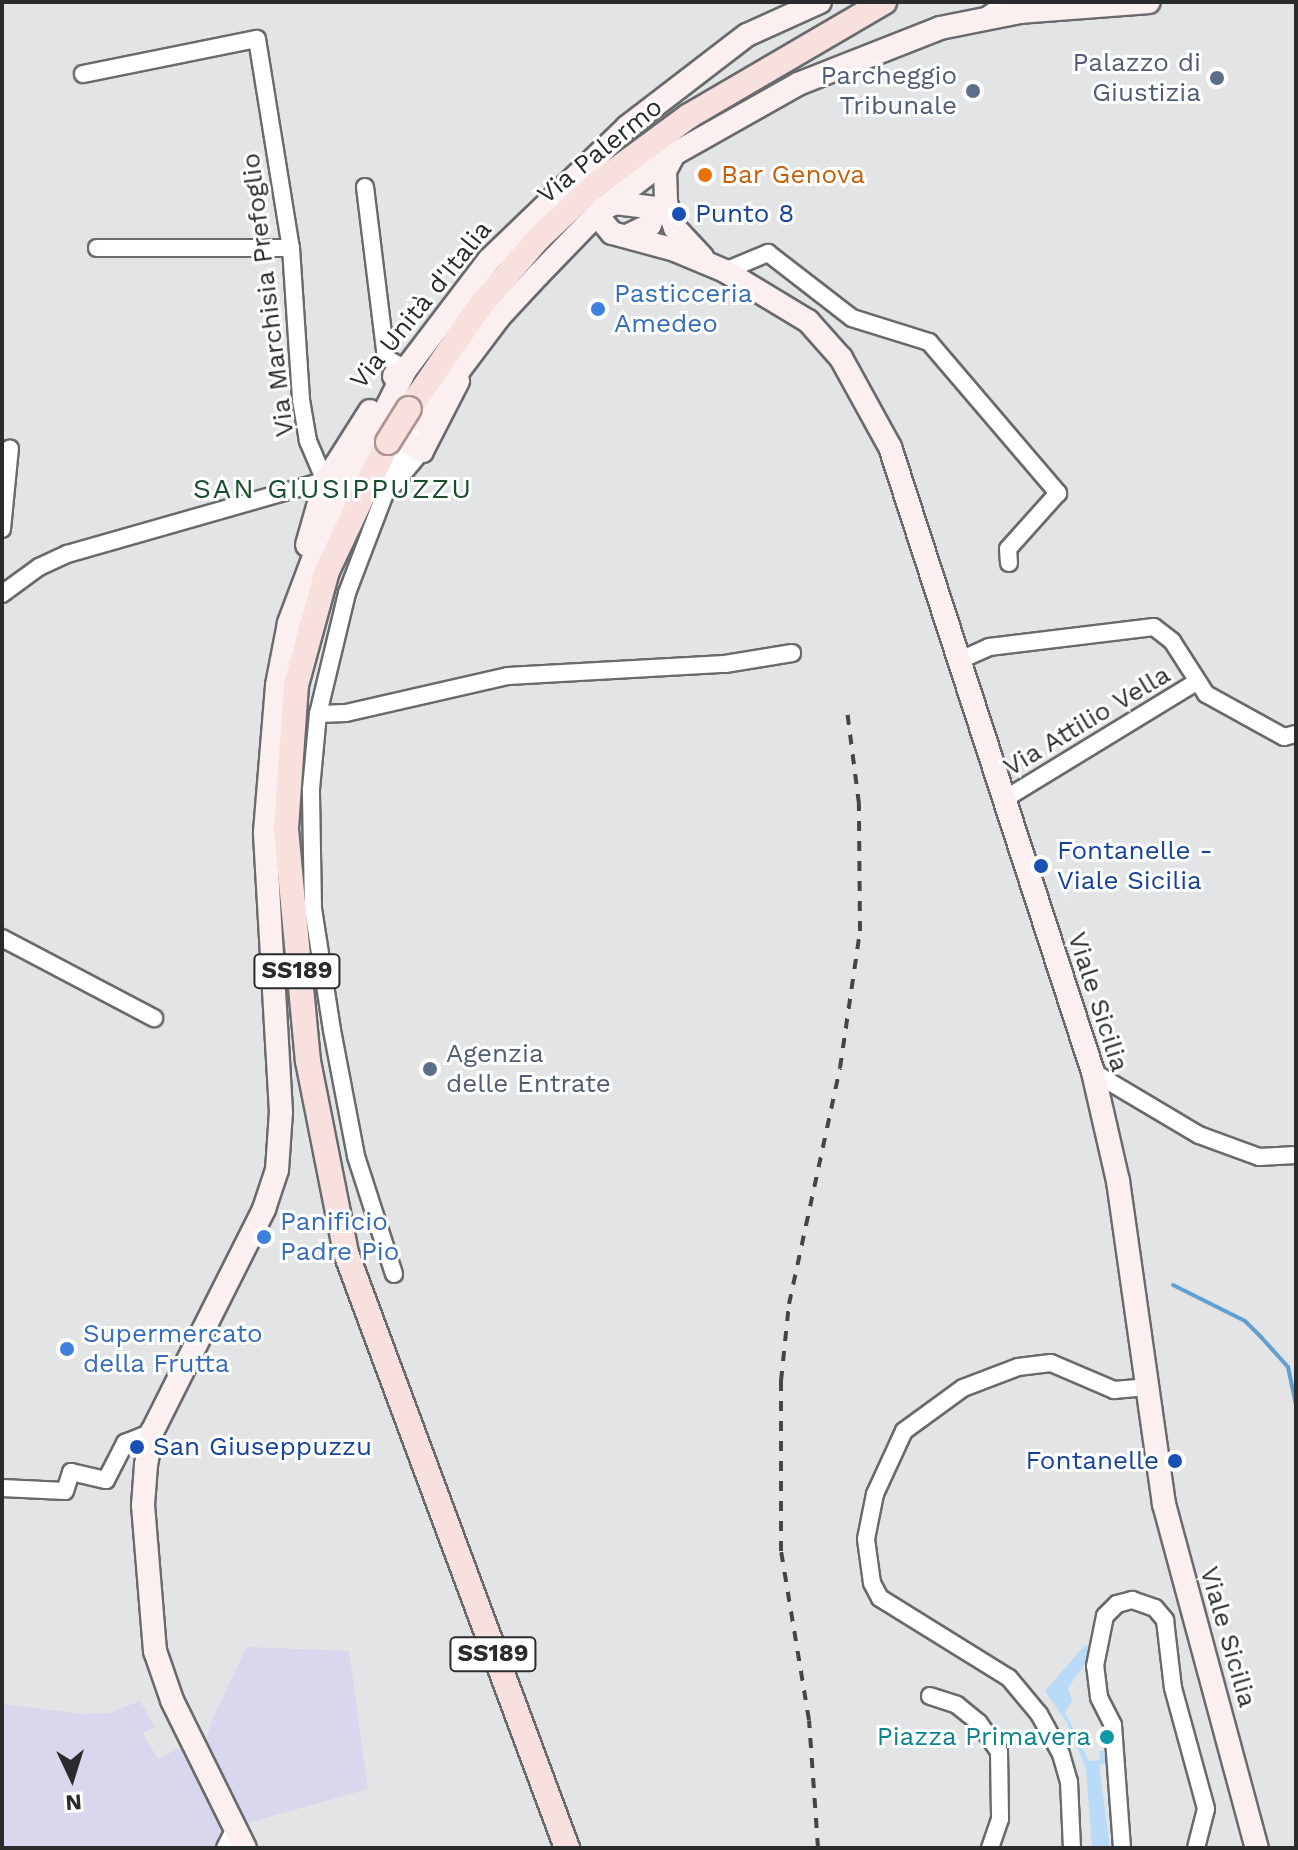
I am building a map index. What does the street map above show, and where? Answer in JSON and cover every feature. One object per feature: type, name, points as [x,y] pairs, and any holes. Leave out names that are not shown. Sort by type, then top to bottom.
[{"type":"main road","name":"Via Palermo","points":[[399,440],[407,412],[480,306],[539,238],[594,186],[689,116],[884,2]]},
{"type":"main road","name":"SS189","points":[[399,440],[327,571],[309,627],[288,759],[286,829],[290,912],[323,1155],[346,1253],[567,1848]]},
{"type":"street","points":[[747,35],[800,2]]},
{"type":"street","name":"Via Unità d'Italia","points":[[297,605],[348,461],[399,440],[407,412],[396,373],[406,369],[489,260],[627,127],[747,35],[820,2]]},
{"type":"street","points":[[982,19],[1006,2]]},
{"type":"street","points":[[407,412],[463,367],[499,317],[603,208],[670,162],[847,61],[982,19],[1149,2]]},
{"type":"street","name":"Via Marchisia Prefoglio","points":[[83,74],[257,39],[291,248],[301,400],[314,455],[325,482]]},
{"type":"street","points":[[542,271],[585,247],[626,236],[650,225],[661,213],[670,162],[696,123],[822,39]]},
{"type":"street","points":[[365,187],[386,358],[406,369]]},
{"type":"street","points":[[603,208],[634,202],[661,213],[716,267]]},
{"type":"street","points":[[603,208],[604,227],[716,267],[768,253],[852,318],[929,342],[1058,493],[1008,549],[1009,563]]},
{"type":"street","points":[[97,248],[291,248]]},
{"type":"street","name":"Viale Sicilia","points":[[716,267],[808,321],[868,402],[890,447],[1093,1072],[1118,1181],[1147,1387],[1176,1557],[1257,1848]]},
{"type":"street","name":"Via Unità d'Italia","points":[[235,1841],[172,1700],[155,1651],[143,1505],[152,1432],[264,1209],[277,1170],[281,1112],[265,832],[277,685],[325,482],[407,412]]},
{"type":"street","points":[[394,1274],[356,1156],[315,924],[309,857],[318,714],[347,593],[390,489],[399,440]]},
{"type":"street","points":[[2,529],[10,448]]},
{"type":"street","points":[[314,455],[348,461]]},
{"type":"street","points":[[4,586],[39,567],[118,537],[325,482],[329,491],[318,546]]},
{"type":"street","name":"Via Attilio Vella","points":[[958,661],[989,647],[1154,627],[1172,641],[1206,694],[1284,737],[1296,734]]},
{"type":"street","points":[[318,714],[346,713],[508,676],[725,664],[792,653]]},
{"type":"street","name":"Via Attilio Vella","points":[[1003,800],[1196,682]]},
{"type":"street","points":[[2,938],[154,1018]]},
{"type":"street","points":[[1093,1072],[1199,1135],[1259,1157],[1296,1155]]},
{"type":"street","points":[[1072,1848],[1069,1782],[1057,1744],[1039,1714],[1009,1678],[880,1598],[869,1574],[866,1539],[875,1494],[904,1431],[963,1388],[1018,1367],[1051,1363],[1114,1390],[1147,1387]]},
{"type":"street","points":[[2,1488],[65,1491],[71,1472],[106,1480],[125,1443],[152,1432]]},
{"type":"street","points":[[1122,1848],[1113,1725],[1099,1697],[1095,1666],[1110,1609],[1140,1601],[1161,1613],[1171,1643],[1173,1688],[1186,1744],[1202,1781],[1206,1809],[1196,1848]]},
{"type":"street","points":[[930,1696],[957,1705],[979,1723],[999,1752],[1000,1819],[990,1848]]},
{"type":"shaded area","points":[[1085,1645],[1090,1647],[1087,1661],[1068,1688],[1072,1701],[1065,1712],[1089,1761],[1100,1760],[1099,1751],[1109,1750],[1112,1762],[1099,1765],[1110,1848],[1092,1848],[1086,1768],[1067,1723],[1045,1691]]},
{"type":"shaded area","points":[[247,1647],[349,1651],[368,1789],[230,1828],[202,1754],[213,1717]]},
{"type":"shaded area","points":[[140,1701],[155,1727],[143,1733],[158,1759],[181,1747],[221,1826],[218,1848],[2,1848],[2,1704],[82,1714],[109,1713]]},
{"type":"waterway","points":[[1173,1285],[1245,1321],[1288,1367],[1296,1405]]},
{"type":"railway","points":[[818,1848],[809,1720],[781,1551],[781,1381],[789,1304],[840,1068],[860,931],[859,804],[847,710]]},
{"type":"place","name":"Palazzo di Giustizia","points":[[1217,78]]},
{"type":"place","name":"Parcheggio Tribunale","points":[[973,91]]},
{"type":"place","name":"Bar Genova","points":[[705,175]]},
{"type":"place","name":"Punto 8","points":[[679,214]]},
{"type":"place","name":"Pasticceria Amedeo","points":[[598,309]]},
{"type":"place","name":"Fontanelle - Viale Sicilia","points":[[1041,866]]},
{"type":"place","name":"Agenzia delle Entrate","points":[[430,1069]]},
{"type":"place","name":"Panificio Padre Pio","points":[[264,1237]]},
{"type":"place","name":"Supermercato della Frutta","points":[[67,1349]]},
{"type":"place","name":"San Giuseppuzzu","points":[[137,1447]]},
{"type":"place","name":"Fontanelle","points":[[1175,1461]]},
{"type":"place","name":"Piazza Primavera","points":[[1107,1737]]},
{"type":"district","name":"SAN GIUSIPPUZZU","points":[[333,489]]}]
